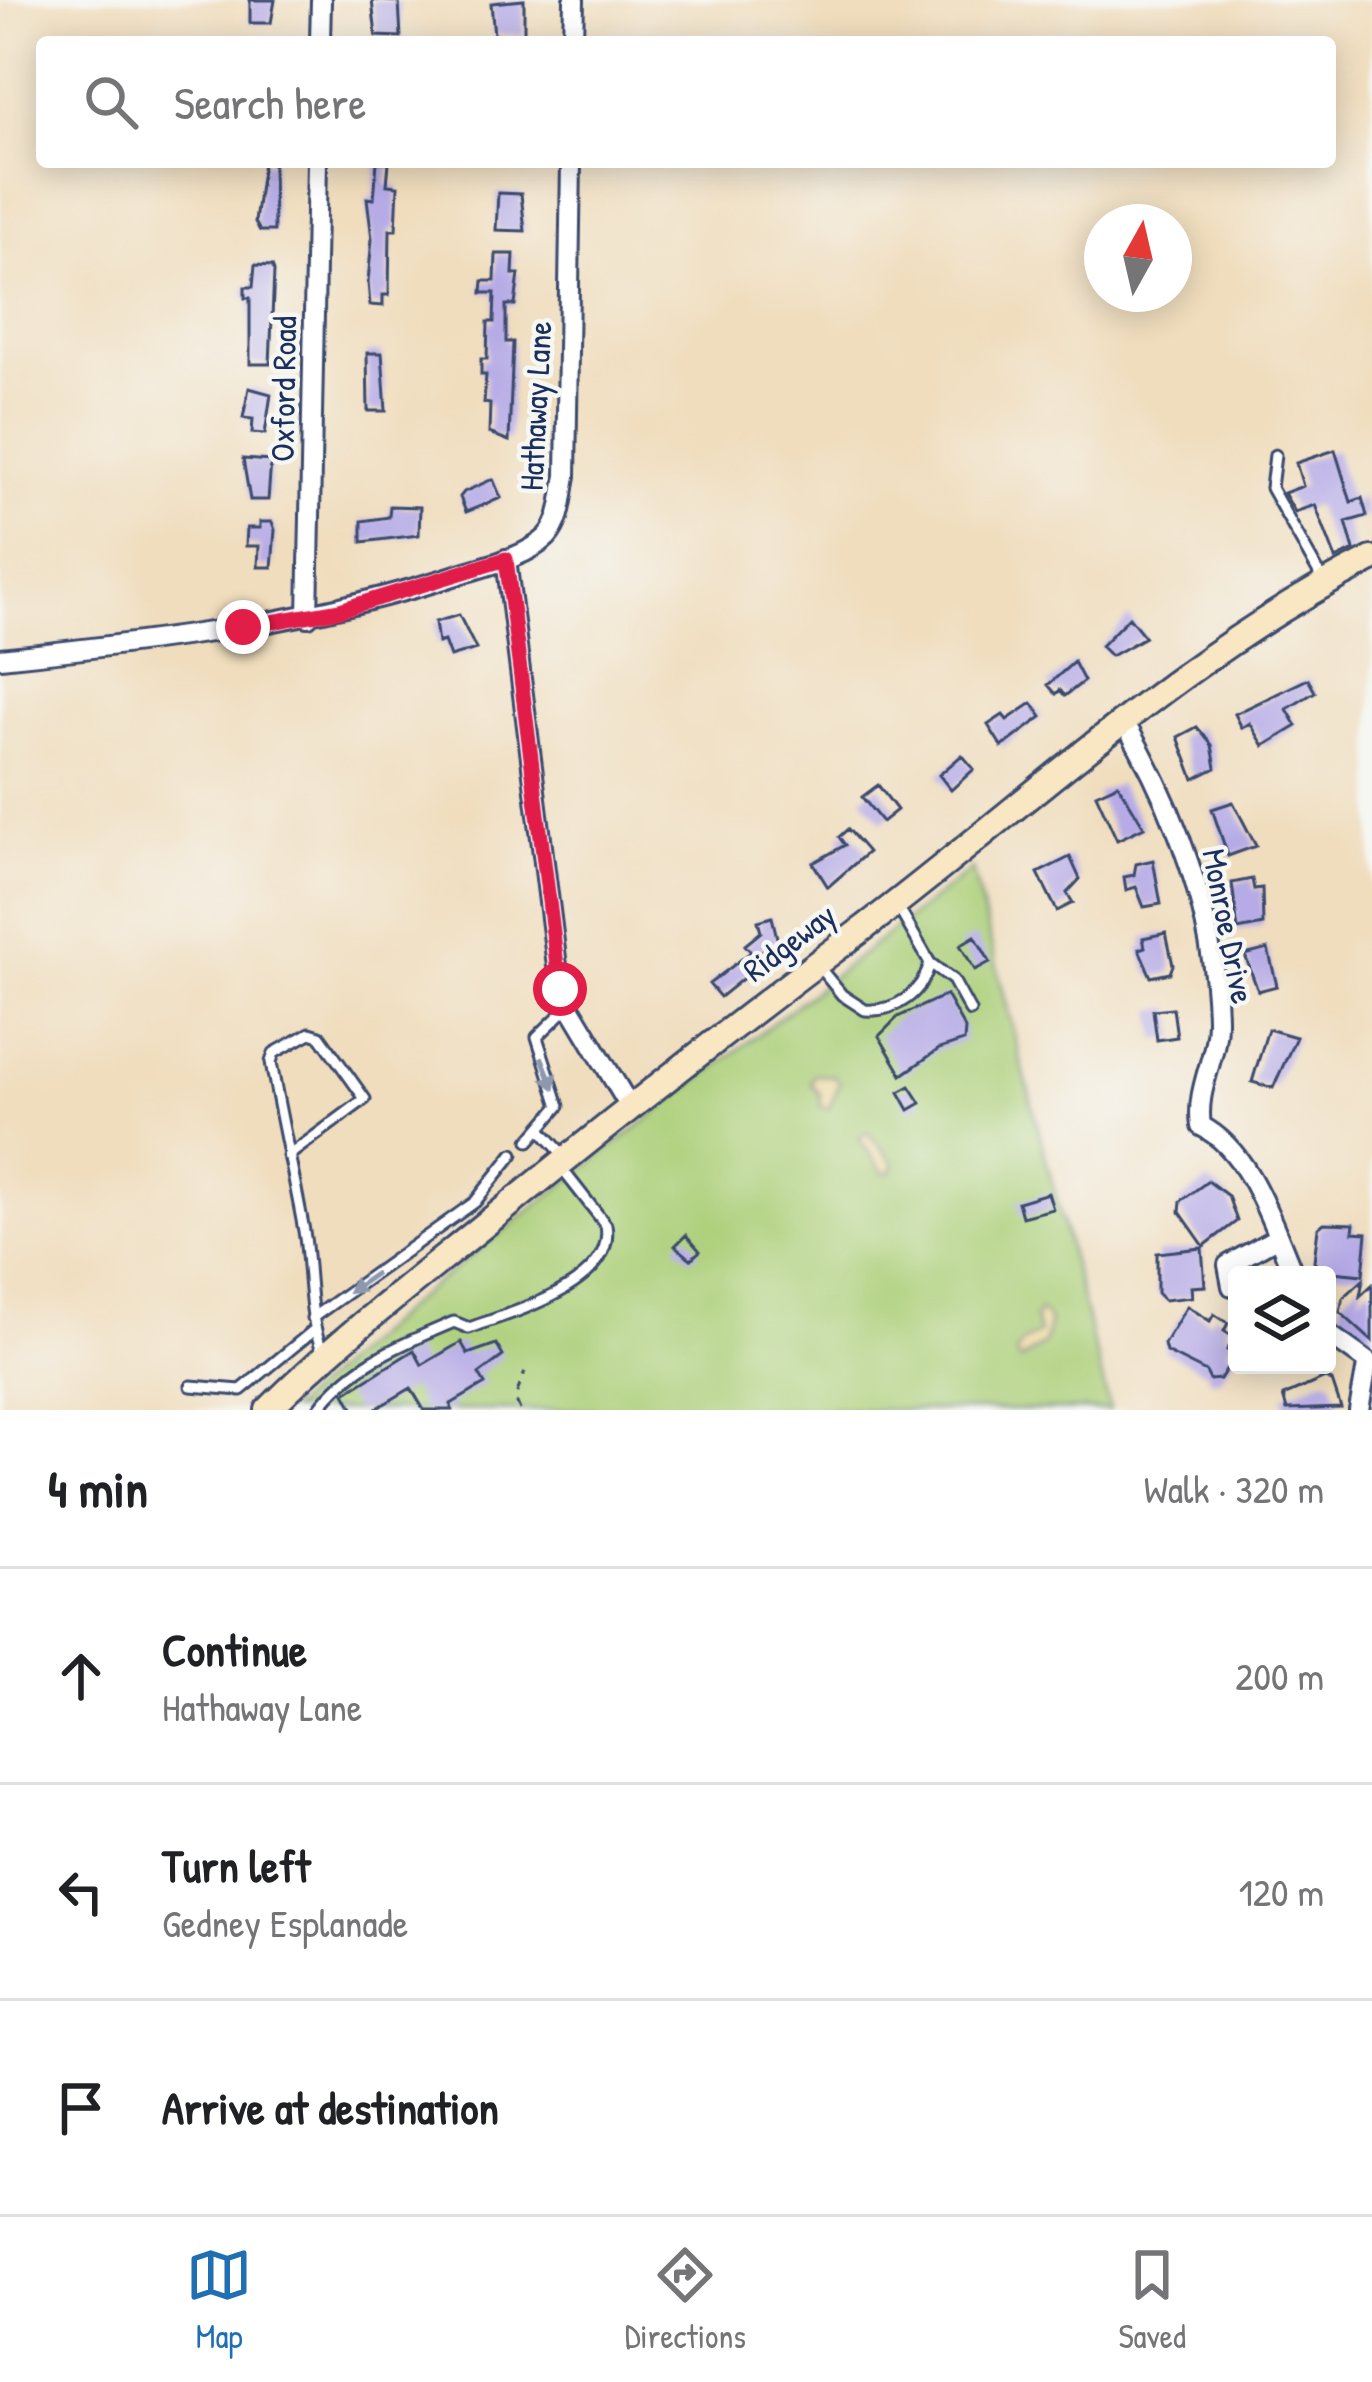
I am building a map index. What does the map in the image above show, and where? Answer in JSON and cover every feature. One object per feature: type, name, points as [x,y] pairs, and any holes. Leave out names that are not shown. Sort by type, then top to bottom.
[{"type":"street","points":[[320,36],[321,0]]},
{"type":"street","points":[[573,36],[574,0]]},
{"type":"street","name":"Oxford Road","points":[[308,617],[317,168]]},
{"type":"street","name":"Hathaway Lane","points":[[0,658],[187,638],[308,617],[506,559],[545,539],[557,521],[566,476],[571,168]]},
{"type":"street","points":[[506,559],[560,989],[630,1106]]},
{"type":"street","name":"Ridgeway","points":[[268,1410],[630,1106],[1221,645],[1372,559]]},
{"type":"street","name":"Monroe Drive","points":[[1125,722],[1189,857],[1215,982],[1217,1026],[1205,1082],[1213,1132],[1252,1183],[1278,1237]]},
{"type":"street","points":[[1228,1266],[1278,1237],[1288,1266]]},
{"type":"street","points":[[1336,1340],[1370,1365],[1359,1410]]},
{"type":"lane","points":[[1275,455],[1271,488],[1325,584]]},
{"type":"lane","points":[[895,903],[930,963],[953,980],[970,1010]]},
{"type":"lane","points":[[815,962],[850,1002],[878,1010],[916,992],[930,963]]},
{"type":"lane","points":[[529,1141],[555,1115],[559,1100],[537,1037],[568,1007]]},
{"type":"lane","points":[[288,1156],[365,1099],[320,1036],[310,1033],[274,1053],[271,1062],[288,1156],[304,1234],[313,1324],[325,1358]]},
{"type":"lane","points":[[318,1410],[344,1380],[377,1355],[454,1322],[469,1328],[526,1304],[558,1299],[604,1250],[606,1225],[540,1129]]},
{"type":"lane","points":[[191,1386],[242,1390],[313,1324],[475,1202],[513,1154]]},
{"type":"lane","points":[[404,1253],[422,1276]]},
{"type":"path","points":[[520,1410],[515,1398],[525,1372]]},
{"type":"green space","points":[[972,869],[1110,1410],[290,1410],[418,1297]]},
{"type":"sand","points":[[814,1075],[834,1076],[840,1082],[829,1108],[821,1107],[820,1094],[811,1083]]},
{"type":"sand","points":[[867,1132],[894,1163],[892,1172],[883,1172],[859,1138]]},
{"type":"sand","points":[[1040,1311],[1050,1321],[1044,1344],[1020,1361],[1016,1355],[1021,1344],[1039,1333],[1035,1319]]},
{"type":"building","points":[[250,0],[275,0],[271,23],[250,23]]},
{"type":"building","points":[[372,0],[399,2],[401,36],[376,36]]},
{"type":"building","points":[[524,0],[524,35],[494,35],[491,3]]},
{"type":"building","points":[[262,168],[273,168],[274,231],[260,231],[255,222]]},
{"type":"building","points":[[377,168],[388,168],[387,185],[398,186],[396,230],[390,230],[389,295],[383,295],[383,306],[370,305],[368,282],[372,239],[367,198],[374,199]]},
{"type":"building","points":[[498,193],[521,194],[525,231],[496,230]]},
{"type":"building","points":[[496,254],[514,254],[513,274],[519,274],[515,305],[506,305],[506,342],[513,342],[509,441],[489,433],[486,375],[481,375],[481,359],[487,359],[488,322],[494,322],[495,293],[482,293],[483,281],[495,281]]},
{"type":"building","points":[[255,265],[272,266],[274,271],[270,364],[250,364],[250,298],[245,298],[245,287],[253,287]]},
{"type":"building","points":[[367,353],[382,353],[386,411],[368,411]]},
{"type":"building","points":[[249,388],[271,394],[265,434],[252,433],[253,419],[243,418]]},
{"type":"building","points":[[1335,450],[1351,502],[1362,498],[1367,516],[1346,522],[1354,550],[1336,559],[1315,505],[1295,512],[1284,493],[1303,486],[1296,463]]},
{"type":"building","points":[[243,459],[271,461],[268,500],[250,500]]},
{"type":"building","points":[[493,479],[501,498],[466,512],[460,497],[464,492]]},
{"type":"building","points":[[390,506],[420,507],[419,535],[362,542],[362,521],[389,517]]},
{"type":"building","points":[[260,522],[272,522],[275,530],[272,567],[258,567],[259,546],[246,546],[247,528],[260,528]]},
{"type":"building","points":[[459,615],[476,649],[450,657],[444,641],[438,643],[435,622]]},
{"type":"building","points":[[1129,617],[1145,637],[1111,656],[1101,646]]},
{"type":"building","points":[[1074,662],[1084,681],[1065,696],[1060,690],[1056,694],[1048,685]]},
{"type":"building","points":[[1308,679],[1315,692],[1287,709],[1297,726],[1264,746],[1250,723],[1242,728],[1235,714]]},
{"type":"building","points":[[1032,703],[1042,717],[1002,747],[988,725],[1003,715],[1007,720]]},
{"type":"building","points":[[1197,727],[1212,745],[1216,768],[1194,779],[1178,737]]},
{"type":"building","points":[[962,755],[974,769],[951,790],[939,775]]},
{"type":"building","points":[[1118,784],[1144,827],[1117,840],[1096,794]]},
{"type":"building","points":[[878,785],[897,810],[882,822],[862,797]]},
{"type":"building","points":[[1233,802],[1256,846],[1228,856],[1212,809]]},
{"type":"building","points":[[848,829],[868,852],[828,887],[813,863],[845,845],[839,837]]},
{"type":"building","points":[[1070,857],[1080,879],[1067,893],[1073,903],[1057,911],[1038,873]]},
{"type":"building","points":[[1153,860],[1161,904],[1144,907],[1136,887],[1126,890],[1124,877],[1134,875],[1136,864]]},
{"type":"building","points":[[1252,879],[1254,889],[1262,888],[1263,925],[1238,930],[1232,883]]},
{"type":"building","points":[[772,917],[778,942],[754,956],[761,964],[720,997],[709,984],[751,952],[745,945],[761,932],[758,921]]},
{"type":"building","points":[[1166,933],[1173,965],[1170,973],[1151,977],[1139,949],[1145,947],[1143,938]]},
{"type":"building","points":[[975,936],[990,962],[975,970],[960,945]]},
{"type":"building","points":[[1268,949],[1277,986],[1258,991],[1245,955]]},
{"type":"building","points":[[946,995],[965,1029],[964,1041],[939,1049],[902,1075],[879,1036],[898,1017]]},
{"type":"building","points":[[1173,1008],[1177,1037],[1157,1040],[1153,1010]]},
{"type":"building","points":[[1268,1029],[1296,1037],[1273,1088],[1252,1082]]},
{"type":"building","points":[[910,1086],[921,1103],[909,1110],[899,1092]]},
{"type":"building","points":[[1208,1181],[1228,1196],[1237,1221],[1204,1246],[1180,1212],[1181,1201]]},
{"type":"building","points":[[1048,1193],[1053,1209],[1022,1217],[1018,1202]]},
{"type":"building","points":[[1324,1223],[1354,1224],[1353,1232],[1367,1233],[1363,1275],[1318,1266],[1314,1261],[1318,1228]]},
{"type":"building","points":[[686,1235],[700,1251],[691,1259],[675,1246]]},
{"type":"building","points":[[1202,1248],[1205,1286],[1191,1287],[1192,1297],[1164,1300],[1157,1293],[1157,1253]]},
{"type":"building","points":[[1363,1280],[1360,1296],[1372,1285],[1372,1341],[1340,1312],[1343,1298]]},
{"type":"building","points":[[1187,1306],[1210,1321],[1214,1314],[1228,1323],[1224,1331],[1228,1334],[1228,1366],[1220,1379],[1210,1380],[1206,1372],[1166,1352],[1164,1344]]},
{"type":"building","points":[[461,1342],[468,1354],[496,1344],[503,1356],[479,1374],[485,1384],[451,1404],[452,1410],[424,1410],[411,1388],[374,1410],[354,1410],[345,1393],[414,1350],[422,1365]]},
{"type":"building","points":[[1325,1378],[1332,1381],[1341,1408],[1287,1410],[1283,1396]]},
{"type":"route","points":[[243,627],[340,610],[506,559],[560,989]]}]
